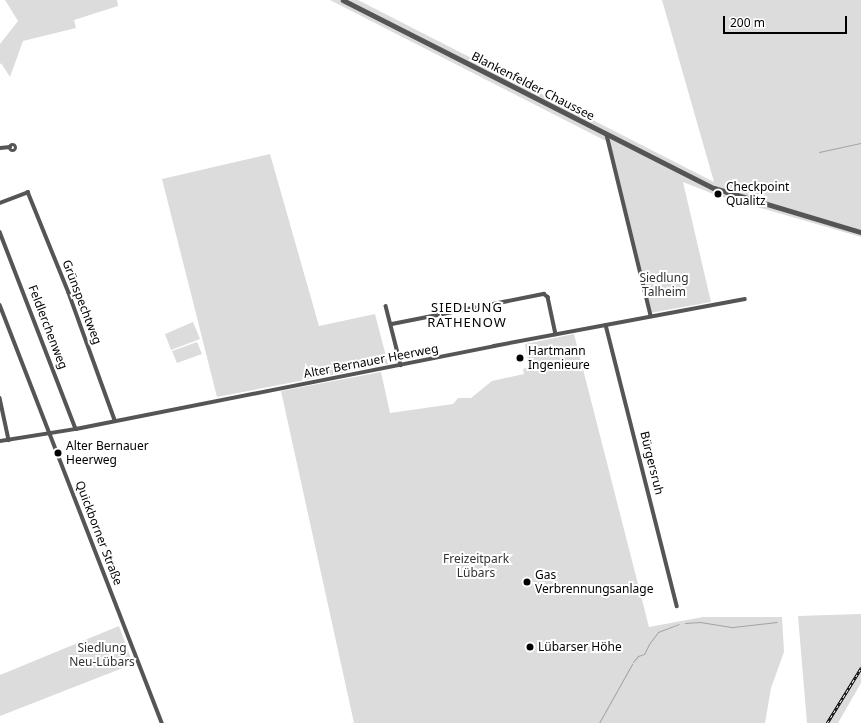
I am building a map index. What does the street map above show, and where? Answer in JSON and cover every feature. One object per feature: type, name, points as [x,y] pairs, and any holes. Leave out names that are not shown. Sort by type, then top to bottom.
[{"type":"street","name":"Blankenfelder Chaussee","points":[[343,0],[714,188],[861,232]]},
{"type":"street","points":[[607,135],[651,316]]},
{"type":"street","points":[[0,148],[10,147]]},
{"type":"street","name":"Grünspechtweg","points":[[0,203],[28,192],[69,293],[116,420]]},
{"type":"street","name":"Feldlerchenweg","points":[[0,232],[76,429]]},
{"type":"street","points":[[392,324],[544,294],[548,297],[556,334]]},
{"type":"street","name":"Alter Bernauer Heerweg","points":[[0,441],[50,434],[556,334],[745,299]]},
{"type":"street","name":"Quickborner Straße","points":[[0,305],[162,723]]},
{"type":"street","points":[[386,306],[392,324],[401,365]]},
{"type":"street","name":"Bürgersruh","points":[[606,325],[677,606]]},
{"type":"street","points":[[0,398],[9,440]]},
{"type":"green space","points":[[5,0],[117,0],[118,6],[74,20],[76,28],[23,41],[10,77],[1,63],[0,65],[0,44],[18,21]]},
{"type":"green space","name":"Siedlung Talheim","points":[[330,0],[358,0],[714,182],[662,0],[861,0],[861,237],[716,195],[683,182],[711,302],[650,313],[608,142]]},
{"type":"green space","points":[[270,154],[319,326],[375,314],[388,364],[217,397],[162,179]]},
{"type":"green space","points":[[193,322],[200,339],[171,350],[165,334]]},
{"type":"green space","name":"Freizeitpark Lübars","points":[[574,334],[649,627],[703,617],[782,617],[784,652],[771,688],[765,723],[354,723],[281,391],[381,372],[390,413],[453,404],[458,398],[471,398],[492,381],[524,374],[523,369],[529,367],[525,344]]},
{"type":"green space","points":[[197,342],[202,354],[177,363],[172,351]]},
{"type":"green space","points":[[861,614],[861,683],[838,723],[807,723],[798,616]]},
{"type":"green space","name":"Siedlung Neu-Lübars","points":[[119,626],[133,664],[0,716],[0,675]]},
{"type":"waterway","points":[[819,152],[861,143]]},
{"type":"waterway","points":[[685,623],[700,622],[733,627],[777,622]]},
{"type":"waterway","points":[[633,662],[638,656],[644,654],[658,632],[679,624]]},
{"type":"waterway","points":[[599,723],[632,664]]},
{"type":"railway","points":[[827,723],[861,668]]},
{"type":"place","name":"Checkpoint Qualitz","points":[[718,194]]},
{"type":"place","name":"Hartmann Ingenieure","points":[[520,358]]},
{"type":"place","name":"Alter Bernauer Heerweg","points":[[58,453]]},
{"type":"place","name":"Gas Verbrennungsanlage","points":[[527,582]]},
{"type":"place","name":"Lübarser Höhe","points":[[530,647]]},
{"type":"district","name":"SIEDLUNG RATHENOW","points":[[467,316]]}]
